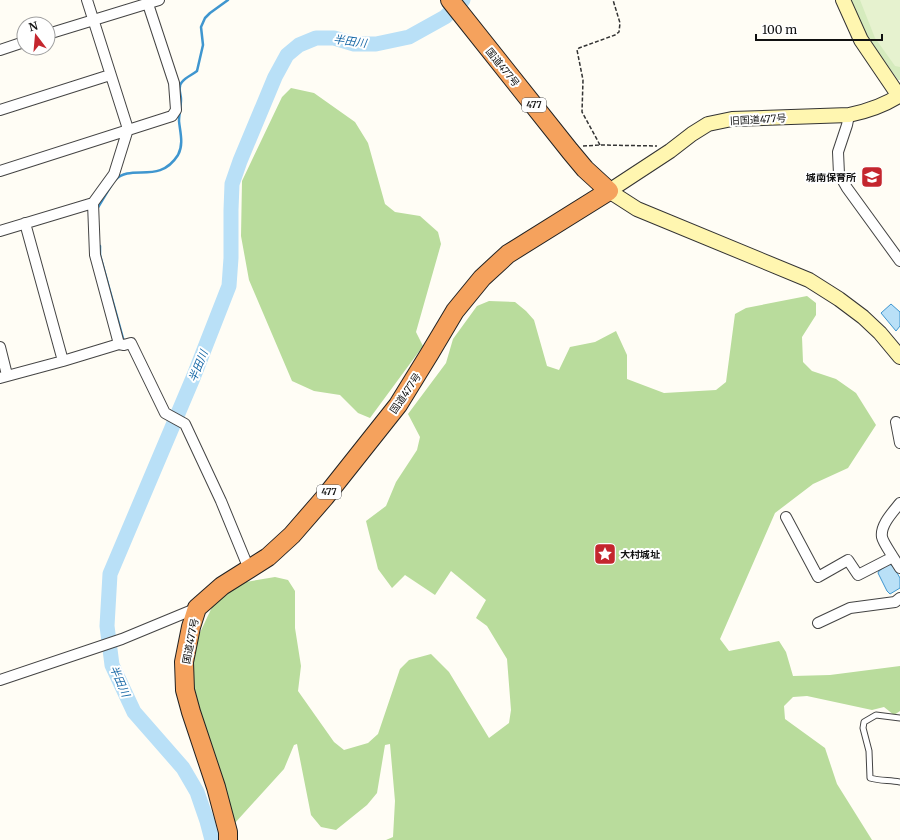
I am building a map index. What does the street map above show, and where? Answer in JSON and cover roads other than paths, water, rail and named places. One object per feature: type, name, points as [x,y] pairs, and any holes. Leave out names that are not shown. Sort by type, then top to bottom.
[{"type":"highway","name":"国道477号","points":[[228,840],[228,832],[216,787],[185,690],[184,662],[191,627],[197,608],[222,586],[268,557],[292,535],[355,460],[398,405],[455,310],[482,278],[508,254],[609,191],[585,169],[570,151],[450,0]]},
{"type":"street","points":[[0,231],[93,203],[114,174],[128,129],[87,0]]},
{"type":"street","points":[[56,32],[159,0]]},
{"type":"street","points":[[843,0],[861,40],[900,96]]},
{"type":"street","points":[[0,171],[172,116],[176,110],[174,83],[148,4]]},
{"type":"street","points":[[0,50],[16,45]]},
{"type":"street","points":[[0,110],[110,75]]},
{"type":"street","name":"旧国道477号","points":[[609,191],[708,124],[732,119],[849,116],[884,105],[900,96]]},
{"type":"street","points":[[849,116],[838,152],[839,174],[847,188],[900,261]]},
{"type":"street","points":[[609,191],[637,209],[809,280],[839,299],[863,317],[880,333],[900,357]]},
{"type":"street","points":[[93,203],[95,255],[119,344]]},
{"type":"street","points":[[25,223],[63,361]]},
{"type":"street","points":[[0,347],[4,376],[63,361],[119,344],[124,345],[131,343],[165,413],[185,424],[221,501],[248,569]]},
{"type":"street","points":[[896,422],[900,443]]},
{"type":"street","points":[[900,503],[888,518],[883,528],[882,537],[900,568]]},
{"type":"street","points":[[786,518],[818,577],[848,560],[858,575],[893,557]]},
{"type":"street","points":[[818,623],[850,608],[895,602],[900,598]]},
{"type":"street","points":[[0,680],[122,640],[197,608]]},
{"type":"lane","points":[[900,718],[876,715],[864,722],[863,728],[869,751],[870,778],[879,781],[884,780],[900,782]]},
{"type":"water","points":[[891,304],[900,312],[900,326],[896,331],[881,313]]},
{"type":"water","points":[[889,564],[893,566],[900,578],[900,588],[890,594],[878,573]]},
{"type":"waterway","points":[[115,180],[122,175],[129,173],[154,172],[163,169],[171,164],[178,155],[181,147],[179,121],[181,99],[180,86],[185,79],[197,71],[203,45],[201,27],[205,18],[228,0]]},
{"type":"waterway","name":"半田川","points":[[212,840],[197,792],[183,768],[134,712],[112,665],[107,626],[110,574],[193,378],[229,286],[232,184],[275,77],[287,55],[299,45],[316,38],[334,38],[354,44],[376,44],[409,37],[445,17],[463,0]]},
{"type":"waterway","points":[[97,209],[112,184]]},
{"type":"waterway","points":[[100,246],[100,255],[124,342]]},
{"type":"place","name":"城南保育所","points":[[872,177]]},
{"type":"place","name":"大村城址","points":[[605,554]]}]
